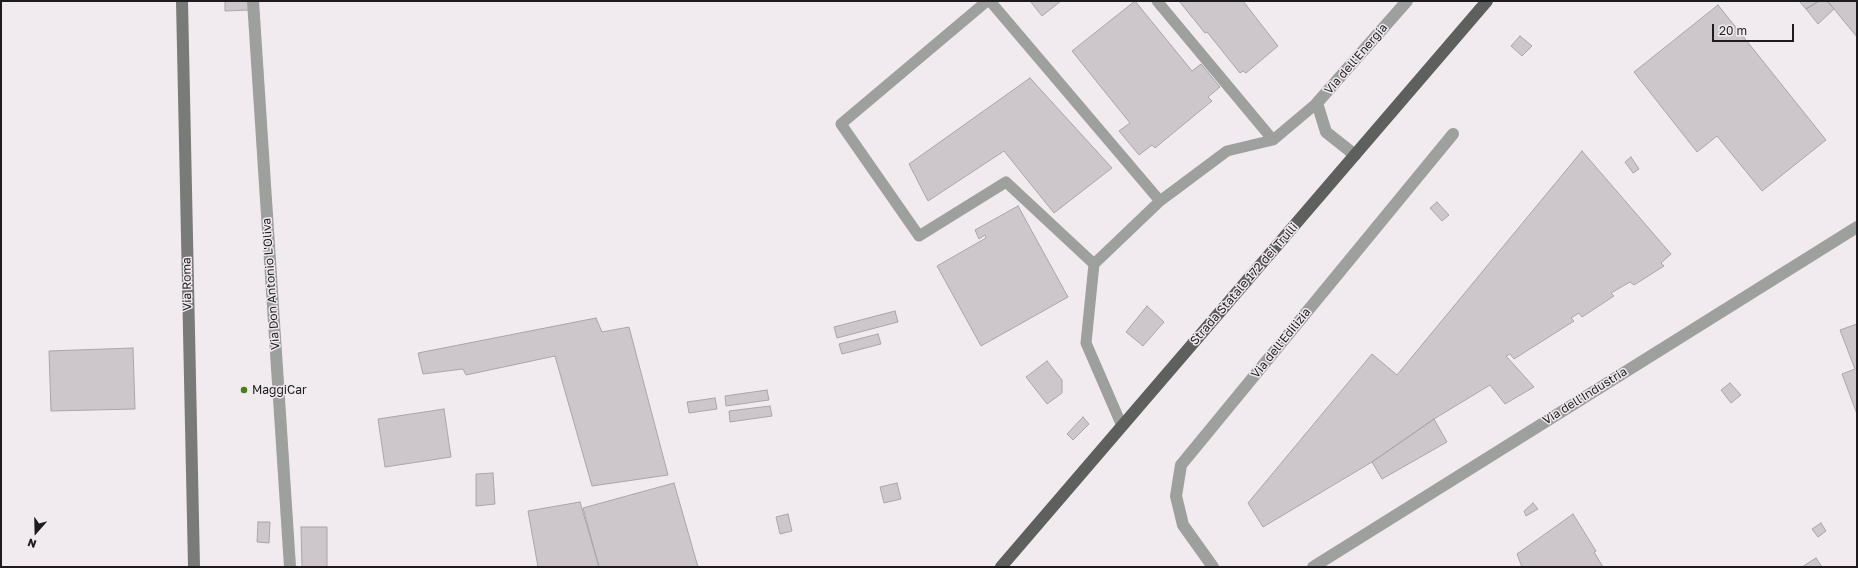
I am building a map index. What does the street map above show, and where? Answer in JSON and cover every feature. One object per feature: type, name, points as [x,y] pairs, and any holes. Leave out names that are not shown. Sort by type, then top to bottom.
[{"type":"main road","name":"Strada Statale 172 dei Trulli","points":[[1002,567],[1487,1]]},
{"type":"street","name":"Via Roma","points":[[182,1],[194,567]]},
{"type":"street","name":"Via Don Antonio L'Oliva","points":[[253,1],[290,567]]},
{"type":"street","name":"Via dell'Energia","points":[[1355,155],[1326,132],[1317,103],[1407,1]]},
{"type":"street","name":"Via dell'Edilizia","points":[[1213,567],[1183,525],[1176,496],[1181,465],[1453,134]]},
{"type":"street","name":"Via dell'Industria","points":[[1321,565],[1857,227]]},
{"type":"lane","points":[[1094,264],[1006,182],[919,236],[841,124],[989,1],[1160,201]]},
{"type":"lane","points":[[1157,1],[1272,140]]},
{"type":"lane","points":[[1122,426],[1086,343],[1094,264],[1160,201],[1227,151],[1272,140],[1317,103]]},
{"type":"building","points":[[225,1],[250,1],[250,10],[225,11]]},
{"type":"building","points":[[1030,1],[1061,1],[1042,16]]},
{"type":"building","points":[[1135,1],[1192,71],[1201,64],[1220,87],[1208,97],[1212,101],[1155,148],[1152,145],[1139,155],[1119,131],[1130,123],[1072,51]]},
{"type":"building","points":[[1179,1],[1243,1],[1278,46],[1246,73],[1243,71],[1240,73],[1207,32],[1205,33]]},
{"type":"building","points":[[1799,1],[1819,1],[1806,9]]},
{"type":"building","points":[[1819,1],[1827,1],[1834,9],[1818,24],[1806,9]]},
{"type":"building","points":[[1827,1],[1857,1],[1857,37],[1834,9]]},
{"type":"building","points":[[1718,5],[1826,140],[1762,191],[1717,136],[1697,152],[1634,72]]},
{"type":"building","points":[[1520,36],[1532,46],[1522,56],[1511,46]]},
{"type":"building","points":[[1030,78],[1112,168],[1054,213],[1004,151],[928,201],[909,164]]},
{"type":"building","points":[[1582,151],[1671,254],[1661,263],[1664,266],[1634,285],[1630,282],[1611,293],[1614,296],[1582,317],[1579,313],[1571,318],[1574,321],[1514,359],[1510,354],[1506,356],[1534,387],[1505,404],[1490,385],[1434,419],[1372,462],[1263,527],[1248,503],[1372,354],[1397,375]]},
{"type":"building","points":[[1631,157],[1639,169],[1633,173],[1625,162]]},
{"type":"building","points":[[1437,202],[1449,215],[1442,221],[1430,208]]},
{"type":"building","points":[[1018,206],[1068,297],[981,346],[937,266],[986,238],[985,235],[979,239],[975,230]]},
{"type":"building","points":[[1147,306],[1164,322],[1143,346],[1126,332]]},
{"type":"building","points":[[895,311],[898,322],[837,338],[834,327]]},
{"type":"building","points":[[596,318],[602,332],[629,327],[668,475],[592,486],[555,356],[466,375],[463,369],[423,374],[418,353]]},
{"type":"building","points":[[1857,324],[1857,414],[1842,374],[1855,369],[1840,330]]},
{"type":"building","points":[[878,334],[881,344],[842,354],[839,344]]},
{"type":"building","points":[[133,348],[135,409],[51,411],[49,351]]},
{"type":"building","points":[[1047,361],[1062,380],[1062,393],[1047,404],[1026,377]]},
{"type":"building","points":[[1730,383],[1741,395],[1731,403],[1721,390]]},
{"type":"building","points":[[767,390],[769,400],[726,406],[725,396]]},
{"type":"building","points":[[715,398],[717,409],[689,413],[687,402]]},
{"type":"building","points":[[770,406],[772,416],[730,422],[729,411]]},
{"type":"building","points":[[444,409],[451,457],[385,467],[378,419]]},
{"type":"building","points":[[1083,417],[1089,424],[1073,440],[1067,434]]},
{"type":"building","points":[[1434,419],[1447,442],[1382,479],[1372,462]]},
{"type":"building","points":[[493,473],[495,504],[476,506],[476,474]]},
{"type":"building","points":[[674,483],[698,567],[599,567],[583,508]]},
{"type":"building","points":[[897,483],[901,499],[884,503],[880,487]]},
{"type":"building","points":[[580,502],[599,567],[538,567],[528,511]]},
{"type":"building","points":[[1533,503],[1538,509],[1526,516],[1524,511]]},
{"type":"building","points":[[788,514],[792,531],[780,534],[776,517]]},
{"type":"building","points":[[1573,514],[1596,551],[1594,552],[1603,567],[1522,567],[1517,554]]},
{"type":"building","points":[[258,522],[270,522],[269,543],[257,542]]},
{"type":"building","points":[[1821,523],[1826,531],[1818,537],[1812,529]]},
{"type":"building","points":[[301,527],[327,527],[327,567],[302,567]]},
{"type":"building","points":[[1816,558],[1822,567],[1802,567]]},
{"type":"place","name":"MaggiCar","points":[[244,390]]}]
